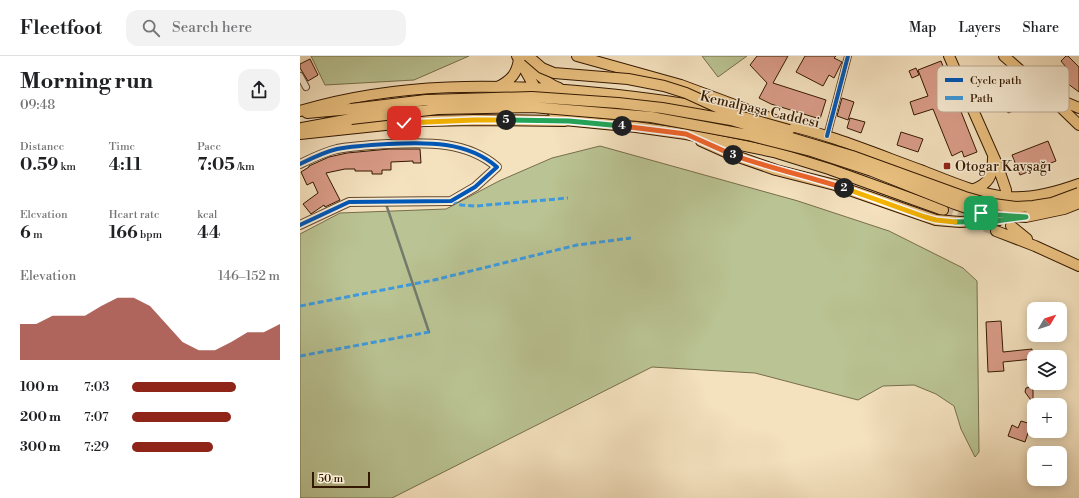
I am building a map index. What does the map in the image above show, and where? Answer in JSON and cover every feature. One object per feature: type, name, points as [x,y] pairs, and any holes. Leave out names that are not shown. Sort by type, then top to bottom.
[{"type":"main road","points":[[577,56],[681,85],[794,126]]},
{"type":"main road","points":[[949,56],[953,66]]},
{"type":"main road","points":[[1004,56],[1015,66]]},
{"type":"main road","points":[[498,87],[510,80],[515,74],[522,57]]},
{"type":"main road","points":[[522,57],[537,88],[555,114],[564,120],[569,121]]},
{"type":"main road","points":[[522,57],[543,79],[556,86],[569,90]]},
{"type":"main road","points":[[522,57],[542,68],[554,72],[628,79],[673,88],[690,94],[732,114],[821,141],[852,156]]},
{"type":"main road","points":[[300,111],[326,103],[374,95],[444,88],[498,87],[569,90]]},
{"type":"main road","name":"Kemalpaşa Caddesi","points":[[569,90],[699,106],[794,126],[841,141],[972,190],[1007,199],[1036,195],[1079,185]]},
{"type":"main road","points":[[300,129],[351,114],[426,100],[532,98],[618,103],[662,108],[731,120],[852,156],[986,204],[1016,207],[1034,206],[1052,203],[1079,193]]},
{"type":"main road","points":[[636,127],[628,121],[625,111],[629,102],[633,99],[643,98]]},
{"type":"main road","points":[[1069,104],[1079,108]]},
{"type":"main road","points":[[300,114],[351,114],[438,109],[532,107],[651,118],[723,130],[789,145],[872,171],[981,213],[1026,217]]},
{"type":"main road","points":[[974,112],[999,169],[1007,199]]},
{"type":"main road","points":[[1065,112],[1079,126]]},
{"type":"main road","points":[[300,134],[423,121],[569,121],[636,127],[686,134],[774,152],[829,169],[943,210]]},
{"type":"main road","points":[[686,134],[730,154],[776,170],[835,185],[936,220],[954,222],[985,221],[1026,217],[1064,209],[1079,204]]},
{"type":"main road","points":[[829,169],[843,166],[848,158],[847,149],[841,141]]},
{"type":"main road","points":[[972,190],[984,185],[989,180],[993,156]]},
{"type":"main road","points":[[1011,226],[1034,246]]},
{"type":"main road","points":[[996,230],[1079,266]]},
{"type":"street","points":[[827,136],[848,56]]},
{"type":"street","points":[[300,76],[306,87]]},
{"type":"street","points":[[300,164],[320,154],[338,149],[370,145],[426,142],[468,149],[488,159],[497,167],[475,187],[451,201],[349,202],[300,225]]},
{"type":"green space","points":[[311,56],[469,56],[414,80],[325,85]]},
{"type":"green space","points":[[702,56],[747,56],[718,77]]},
{"type":"green space","points":[[600,146],[798,201],[889,231],[963,268],[977,281],[979,452],[975,457],[961,429],[954,406],[936,394],[914,385],[883,386],[858,400],[755,373],[652,367],[392,498],[300,498],[300,234],[340,213],[446,209],[499,181],[552,158]]},
{"type":"building","points":[[757,56],[788,56],[773,83],[826,100],[820,119],[771,104],[759,98],[767,83],[750,65]]},
{"type":"building","points":[[805,56],[836,56],[834,58],[842,62],[834,78],[829,75],[823,86],[796,72]]},
{"type":"building","points":[[1068,56],[1079,67],[1079,92],[1069,85],[1069,66],[1065,66],[1061,61]]},
{"type":"building","points":[[310,59],[318,75],[308,81],[300,68],[300,64]]},
{"type":"building","points":[[941,61],[943,66],[937,66],[937,112],[961,112],[977,152],[964,157],[962,151],[952,156],[933,109],[914,115],[910,102],[928,96],[918,70]]},
{"type":"building","points":[[916,68],[919,75],[912,78],[909,71]]},
{"type":"building","points":[[842,98],[854,102],[848,120],[837,116]]},
{"type":"building","points":[[850,118],[865,122],[861,133],[847,128]]},
{"type":"building","points":[[901,132],[923,139],[918,152],[897,145]]},
{"type":"building","points":[[1048,141],[1056,161],[1020,175],[1012,155]]},
{"type":"building","points":[[389,149],[420,149],[421,163],[413,163],[413,161],[391,162],[391,170],[382,170],[382,174],[372,174],[372,171],[355,171],[355,169],[345,169],[326,173],[340,200],[325,207],[324,205],[311,214],[303,204],[318,193],[313,182],[307,185],[301,172],[309,166],[329,157],[347,153]]},
{"type":"building","points":[[1001,321],[1003,352],[1032,349],[1027,350],[1027,360],[1003,362],[1004,371],[988,372],[986,322]]},
{"type":"building","points":[[1026,388],[1027,390],[1033,390],[1033,398],[1029,398],[1025,392]]},
{"type":"building","points":[[1021,421],[1027,423],[1027,436],[1025,442],[1008,436],[1012,425],[1018,428]]},
{"type":"waterway","points":[[386,204],[429,332]]},
{"type":"tunnel","points":[[943,210],[996,231]]},
{"type":"marked path","points":[[451,201],[461,205],[476,206],[568,198]]},
{"type":"marked path","points":[[300,306],[434,280],[577,245],[631,238]]},
{"type":"marked path","points":[[300,356],[429,332]]},
{"type":"cycle path","points":[[827,136],[848,56]]},
{"type":"cycle path","points":[[300,164],[323,153],[337,149],[370,145],[418,143],[446,145],[460,148],[485,158],[497,167],[475,187],[451,201],[349,202],[300,225]]},
{"type":"place","name":"Otogar Kavşağı","points":[[947,166]]},
{"type":"route","points":[[404,123],[474,120],[569,121],[636,127],[686,134],[753,163],[835,185],[936,220],[985,221],[1026,217],[981,213]]}]
